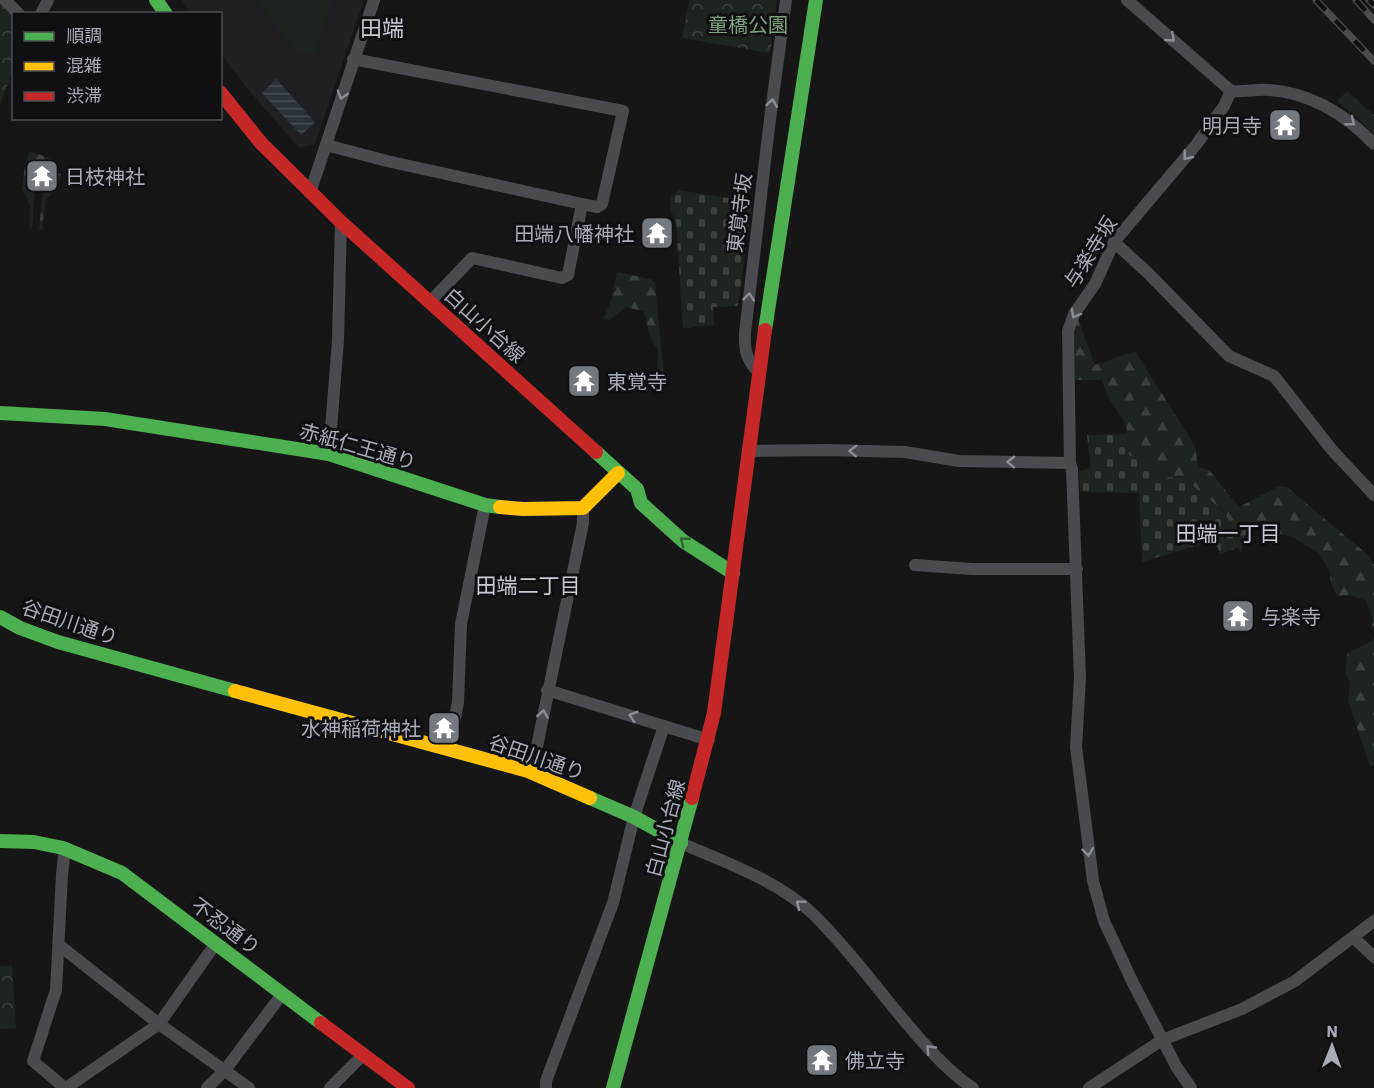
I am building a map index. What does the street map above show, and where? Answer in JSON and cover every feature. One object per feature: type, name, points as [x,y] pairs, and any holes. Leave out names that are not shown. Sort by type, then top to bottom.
[{"type":"main road","name":"白山小台線","points":[[613,1088],[709,740],[720,679],[749,451],[816,0]]},
{"type":"main road","name":"白山小台線","points":[[222,94],[261,143],[310,193],[637,489],[641,502],[683,541],[733,573]]},
{"type":"main road","name":"赤紙仁王通り","points":[[0,413],[105,419],[329,454],[485,505],[523,510],[583,508]]},
{"type":"main road","points":[[583,508],[618,473]]},
{"type":"main road","name":"谷田川通り","points":[[0,617],[20,628],[58,642],[528,771],[634,817],[681,843]]},
{"type":"main road","name":"不忍通り","points":[[0,842],[44,843],[65,848],[122,873],[408,1088]]},
{"type":"street","points":[[5,0],[17,12]]},
{"type":"street","points":[[310,193],[374,0]]},
{"type":"street","name":"東覚寺坂","points":[[760,374],[746,355],[745,333],[786,0]]},
{"type":"street","points":[[1127,0],[1232,91],[1268,90],[1290,94],[1324,105],[1355,124],[1374,144]]},
{"type":"street","points":[[326,145],[387,161],[582,204],[597,207],[602,204],[623,111],[353,58]]},
{"type":"street","name":"与楽寺坂","points":[[1191,1088],[1162,1040],[1104,921],[1089,860],[1076,747],[1080,678],[1077,569],[1070,463],[1068,331],[1074,314],[1095,284],[1114,242],[1196,145],[1232,91]]},
{"type":"street","points":[[430,302],[472,258],[562,278],[568,274],[582,204]]},
{"type":"street","points":[[329,454],[338,340],[341,222]]},
{"type":"street","points":[[1114,242],[1148,273],[1229,356],[1274,376],[1332,450],[1374,495]]},
{"type":"street","points":[[749,451],[905,452],[959,461],[1070,463]]},
{"type":"street","points":[[449,748],[458,702],[461,624],[485,505]]},
{"type":"street","points":[[528,771],[534,761],[583,523],[583,508]]},
{"type":"street","points":[[915,565],[972,569],[1077,569]]},
{"type":"street","points":[[547,690],[709,740]]},
{"type":"street","points":[[546,1088],[546,1081],[613,903],[634,817],[664,726]]},
{"type":"street","name":"谷田川通り","points":[[681,843],[786,892],[834,936],[924,1044],[947,1067],[974,1088]]},
{"type":"street","points":[[65,848],[56,990],[33,1061],[65,1088],[159,1024],[216,943]]},
{"type":"street","points":[[1089,1088],[1162,1040],[1242,1010],[1295,981],[1374,921]]},
{"type":"street","points":[[1354,938],[1374,957]]},
{"type":"street","points":[[59,945],[159,1024],[249,1088]]},
{"type":"street","points":[[207,1088],[225,1070],[283,993]]},
{"type":"street","points":[[330,1088],[364,1054]]},
{"type":"shaded area","points":[[182,0],[364,0],[315,144],[299,148],[222,55],[222,12],[189,12]]},
{"type":"shaded area","points":[[276,79],[315,122],[301,135],[262,93]]},
{"type":"green space","points":[[256,0],[331,0],[315,54],[297,52]]},
{"type":"green space","name":"童橋公園","points":[[689,0],[777,0],[770,53],[682,38]]},
{"type":"green space","points":[[0,2],[12,14],[12,73],[0,105]]},
{"type":"green space","points":[[1347,91],[1374,115],[1374,135],[1337,101]]},
{"type":"green space","points":[[30,151],[52,159],[51,172],[61,174],[56,190],[46,199],[42,230],[39,230],[43,189],[49,184],[50,169],[33,168],[32,183],[35,189],[32,229],[29,228],[30,204],[22,189],[25,165]]},
{"type":"green space","points":[[679,190],[752,202],[738,306],[713,307],[714,325],[683,328],[676,223],[670,208],[671,197]]},
{"type":"green space","points":[[617,272],[655,282],[665,389],[657,389],[658,349],[650,335],[643,311],[626,307],[610,320],[603,319],[611,301]]},
{"type":"green space","points":[[1078,319],[1095,365],[1135,351],[1195,446],[1198,467],[1209,470],[1239,507],[1279,486],[1287,487],[1369,556],[1374,565],[1374,627],[1370,629],[1373,619],[1366,601],[1351,595],[1337,596],[1331,583],[1329,570],[1319,553],[1292,537],[1259,528],[1250,533],[1240,553],[1238,548],[1231,550],[1235,530],[1222,510],[1183,478],[1164,477],[1129,455],[1126,424],[1108,397],[1102,380],[1072,380],[1073,331]]},
{"type":"green space","points":[[1127,434],[1129,455],[1164,477],[1183,478],[1222,510],[1235,530],[1231,550],[1220,554],[1215,540],[1142,562],[1139,493],[1080,492],[1079,471],[1091,468],[1087,435]]},
{"type":"green space","points":[[1374,639],[1374,765],[1370,767],[1348,700],[1350,684],[1345,672],[1347,654]]},
{"type":"green space","points":[[12,965],[16,1028],[0,1029],[0,966]]},
{"type":"railway","points":[[1316,0],[1374,61]]},
{"type":"railway","points":[[1356,0],[1374,20]]},
{"type":"railway","points":[[1369,0],[1374,5]]},
{"type":"traffic: fast","points":[[156,0],[165,12]]},
{"type":"traffic: fast","points":[[765,330],[816,0]]},
{"type":"traffic: fast","points":[[0,413],[105,419],[329,454],[485,505],[500,507]]},
{"type":"traffic: fast","points":[[596,452],[637,489],[641,503],[683,541],[733,573]]},
{"type":"traffic: fast","points":[[0,617],[20,628],[58,642],[235,691]]},
{"type":"traffic: fast","points":[[590,798],[634,817],[681,843]]},
{"type":"traffic: fast","points":[[613,1088],[692,798]]},
{"type":"traffic: fast","points":[[0,841],[34,842],[63,848],[122,873],[321,1023]]},
{"type":"traffic: slow","points":[[500,507],[583,508],[618,473]]},
{"type":"traffic: slow","points":[[235,691],[528,771],[590,798]]},
{"type":"traffic: jam","points":[[222,94],[261,143],[341,222],[596,452]]},
{"type":"traffic: jam","points":[[692,798],[714,713],[765,330]]},
{"type":"traffic: jam","points":[[321,1023],[408,1088]]},
{"type":"place","name":"明月寺","points":[[1285,125]]},
{"type":"place","name":"日枝神社","points":[[42,176]]},
{"type":"place","name":"田端八幡神社","points":[[657,233]]},
{"type":"place","name":"東覚寺","points":[[584,381]]},
{"type":"place","name":"与楽寺","points":[[1238,616]]},
{"type":"place","name":"水神稲荷神社","points":[[444,728]]},
{"type":"place","name":"佛立寺","points":[[822,1060]]},
{"type":"district","name":"田端","points":[[382,27]]},
{"type":"district","name":"田端一丁目","points":[[1228,533]]},
{"type":"district","name":"田端二丁目","points":[[528,585]]}]
